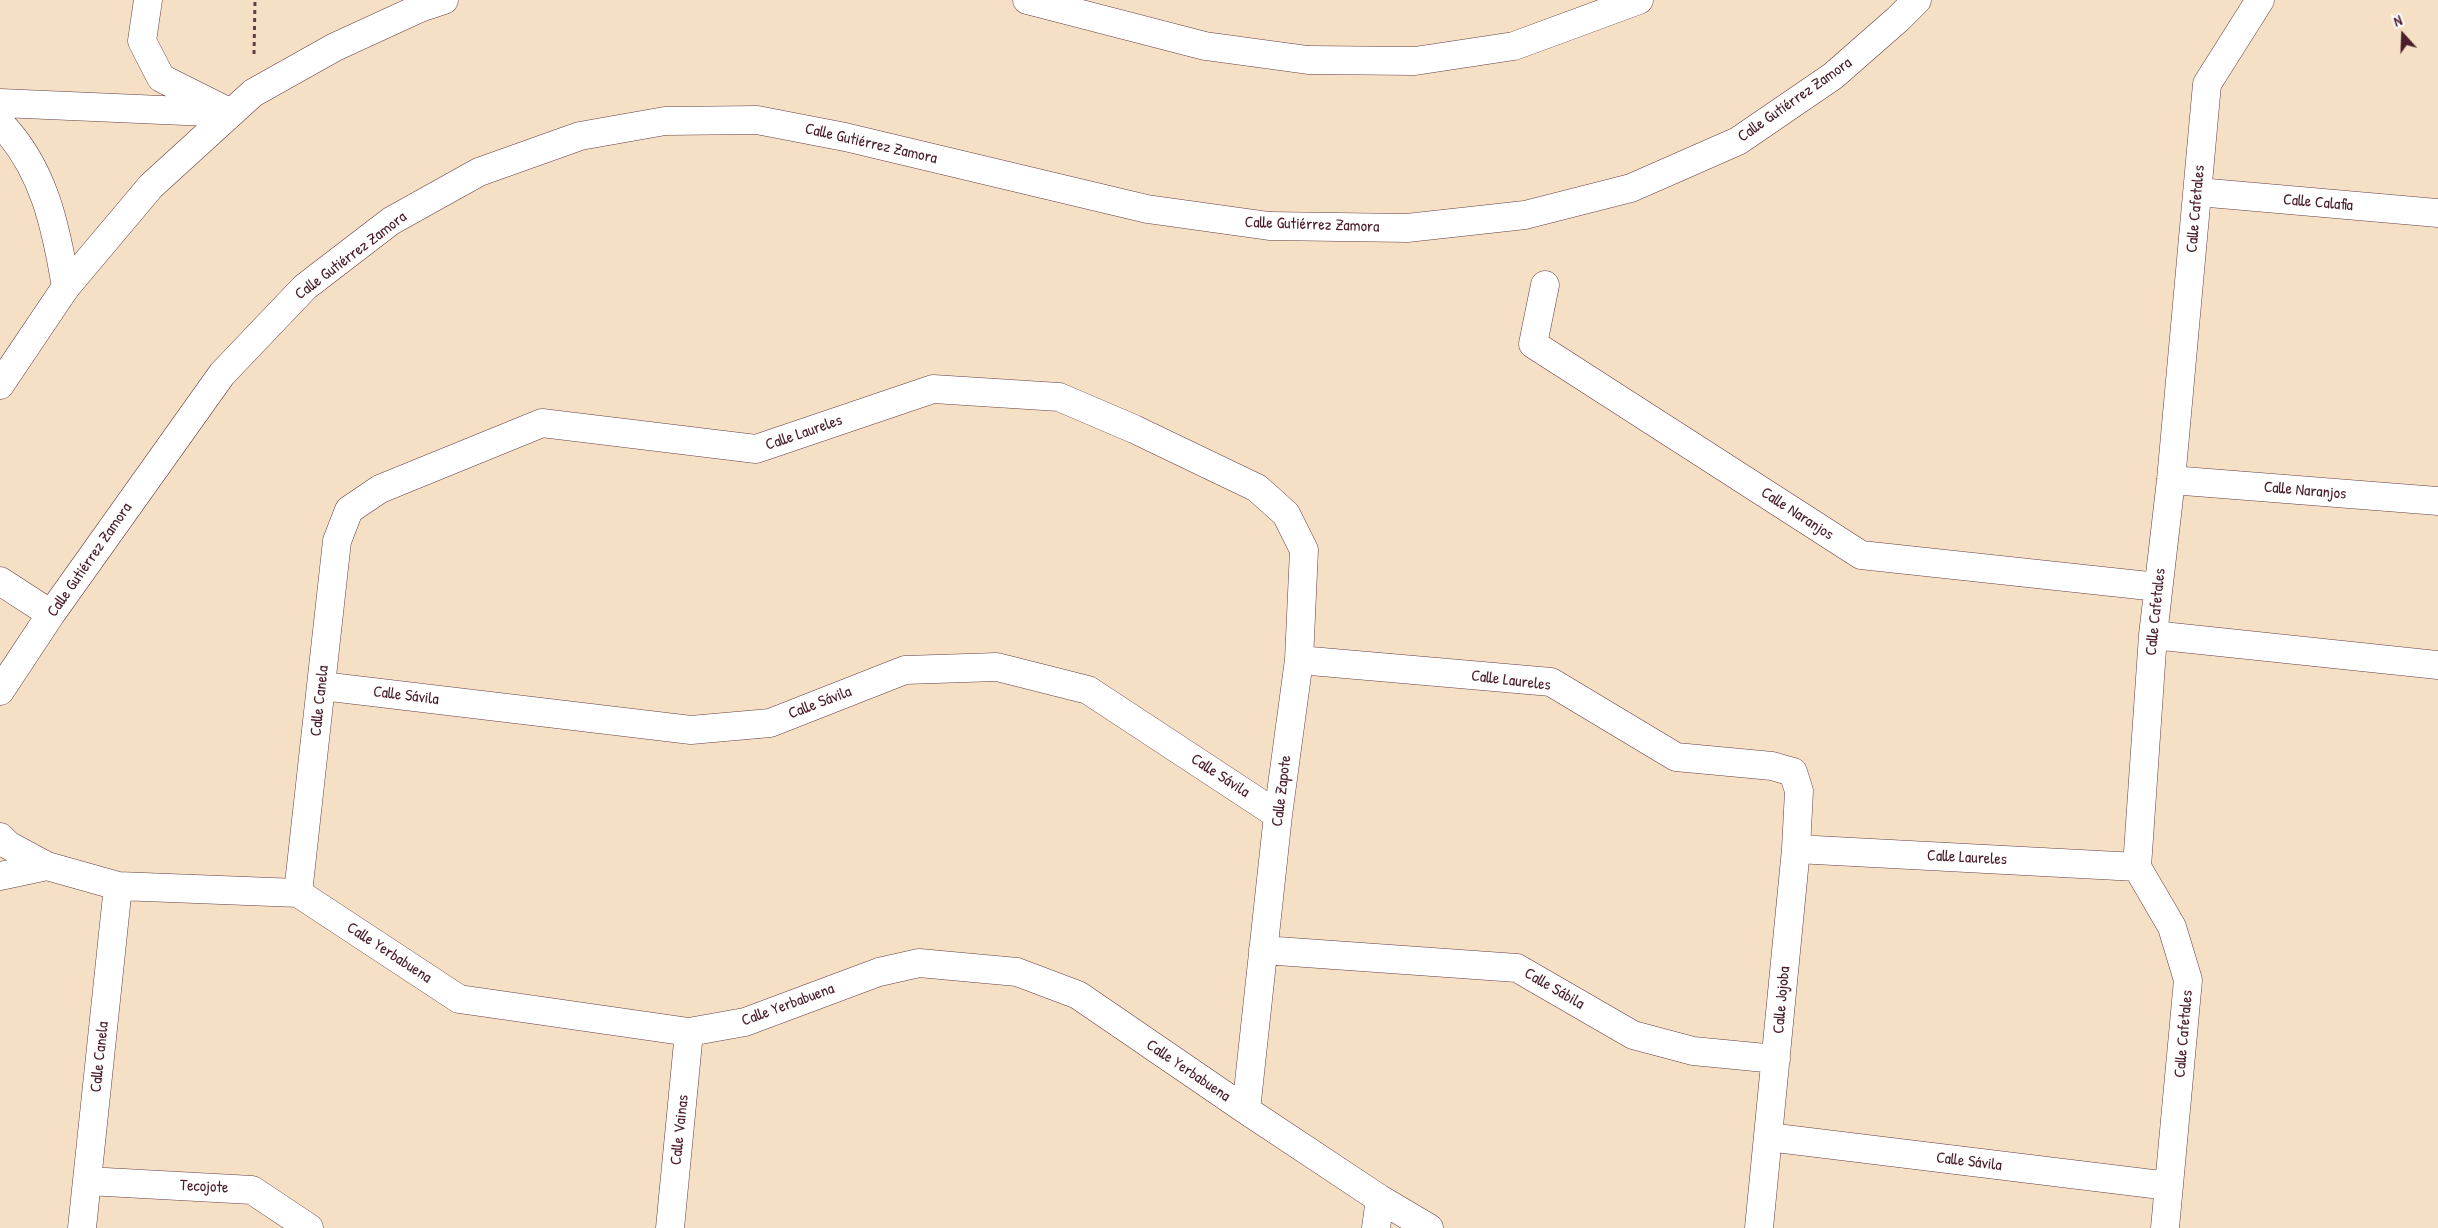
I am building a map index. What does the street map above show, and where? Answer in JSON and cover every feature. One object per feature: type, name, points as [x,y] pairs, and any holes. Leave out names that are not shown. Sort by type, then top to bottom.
[{"type":"street","points":[[148,0],[142,41],[161,78],[231,113]]},
{"type":"street","points":[[0,385],[66,287],[151,186],[253,93],[335,47],[420,8],[444,0]]},
{"type":"street","points":[[1027,0],[1205,46],[1308,60],[1415,61],[1514,46],[1639,0]]},
{"type":"street","name":"Calle Gutiérrez Zamora","points":[[0,691],[51,614],[222,374],[305,287],[391,222],[471,177],[580,136],[665,120],[757,120],[845,137],[1147,210],[1269,226],[1407,228],[1525,215],[1631,188],[1738,141],[1833,76],[1917,0]]},
{"type":"street","name":"Calle Cafetales","points":[[2165,1228],[2188,980],[2172,927],[2137,867],[2152,635],[2171,480],[2207,84],[2260,0]]},
{"type":"street","points":[[0,103],[231,113]]},
{"type":"street","points":[[0,122],[13,136],[32,167],[46,199],[57,233],[66,287]]},
{"type":"street","name":"Calle Calafia","points":[[2198,192],[2438,213]]},
{"type":"street","name":"Calle Naranjos","points":[[1544,285],[1533,344],[1861,555],[2158,588]]},
{"type":"street","name":"Calle Laureles","points":[[349,510],[380,489],[542,423],[756,449],[933,389],[1059,397],[1134,429],[1257,488]]},
{"type":"street","name":"Calle Naranjos","points":[[2171,480],[2438,501]]},
{"type":"street","name":"Calle Zapote","points":[[1246,1110],[1278,815],[1299,660],[1304,550],[1286,514],[1257,488]]},
{"type":"street","name":"Calle Canela","points":[[298,893],[337,540],[349,510]]},
{"type":"street","points":[[0,581],[51,614]]},
{"type":"street","points":[[2152,635],[2438,665]]},
{"type":"street","name":"Calle Laureles","points":[[1299,660],[1551,682],[1676,757],[1772,766],[1794,772]]},
{"type":"street","name":"Calle Sávila","points":[[322,686],[691,730],[770,723],[905,670],[997,667],[1088,690],[1278,815]]},
{"type":"street","name":"Calle Jojoba","points":[[1760,1228],[1796,849],[1799,791],[1794,772]]},
{"type":"street","points":[[0,837],[8,845],[47,866],[118,886],[298,893]]},
{"type":"street","name":"Calle Laureles","points":[[1796,849],[2137,867]]},
{"type":"street","points":[[0,876],[47,866]]},
{"type":"street","name":"Calle Canela","points":[[82,1228],[118,886]]},
{"type":"street","name":"Calle Yerbabuena","points":[[298,893],[458,1000],[689,1032],[745,1022],[879,972],[919,963],[1018,972],[1078,995],[1380,1199],[1429,1228]]},
{"type":"street","name":"Calle Sábila","points":[[1263,950],[1517,968],[1632,1035],[1694,1051],[1776,1059]]},
{"type":"street","name":"Calle Vainas","points":[[670,1228],[689,1032]]},
{"type":"street","name":"Calle Sávila","points":[[1768,1137],[2170,1186]]},
{"type":"street","name":"Tecojote","points":[[87,1181],[252,1190],[309,1228]]},
{"type":"street","points":[[1376,1228],[1380,1199]]},
{"type":"path","points":[[253,93],[255,0]]}]
